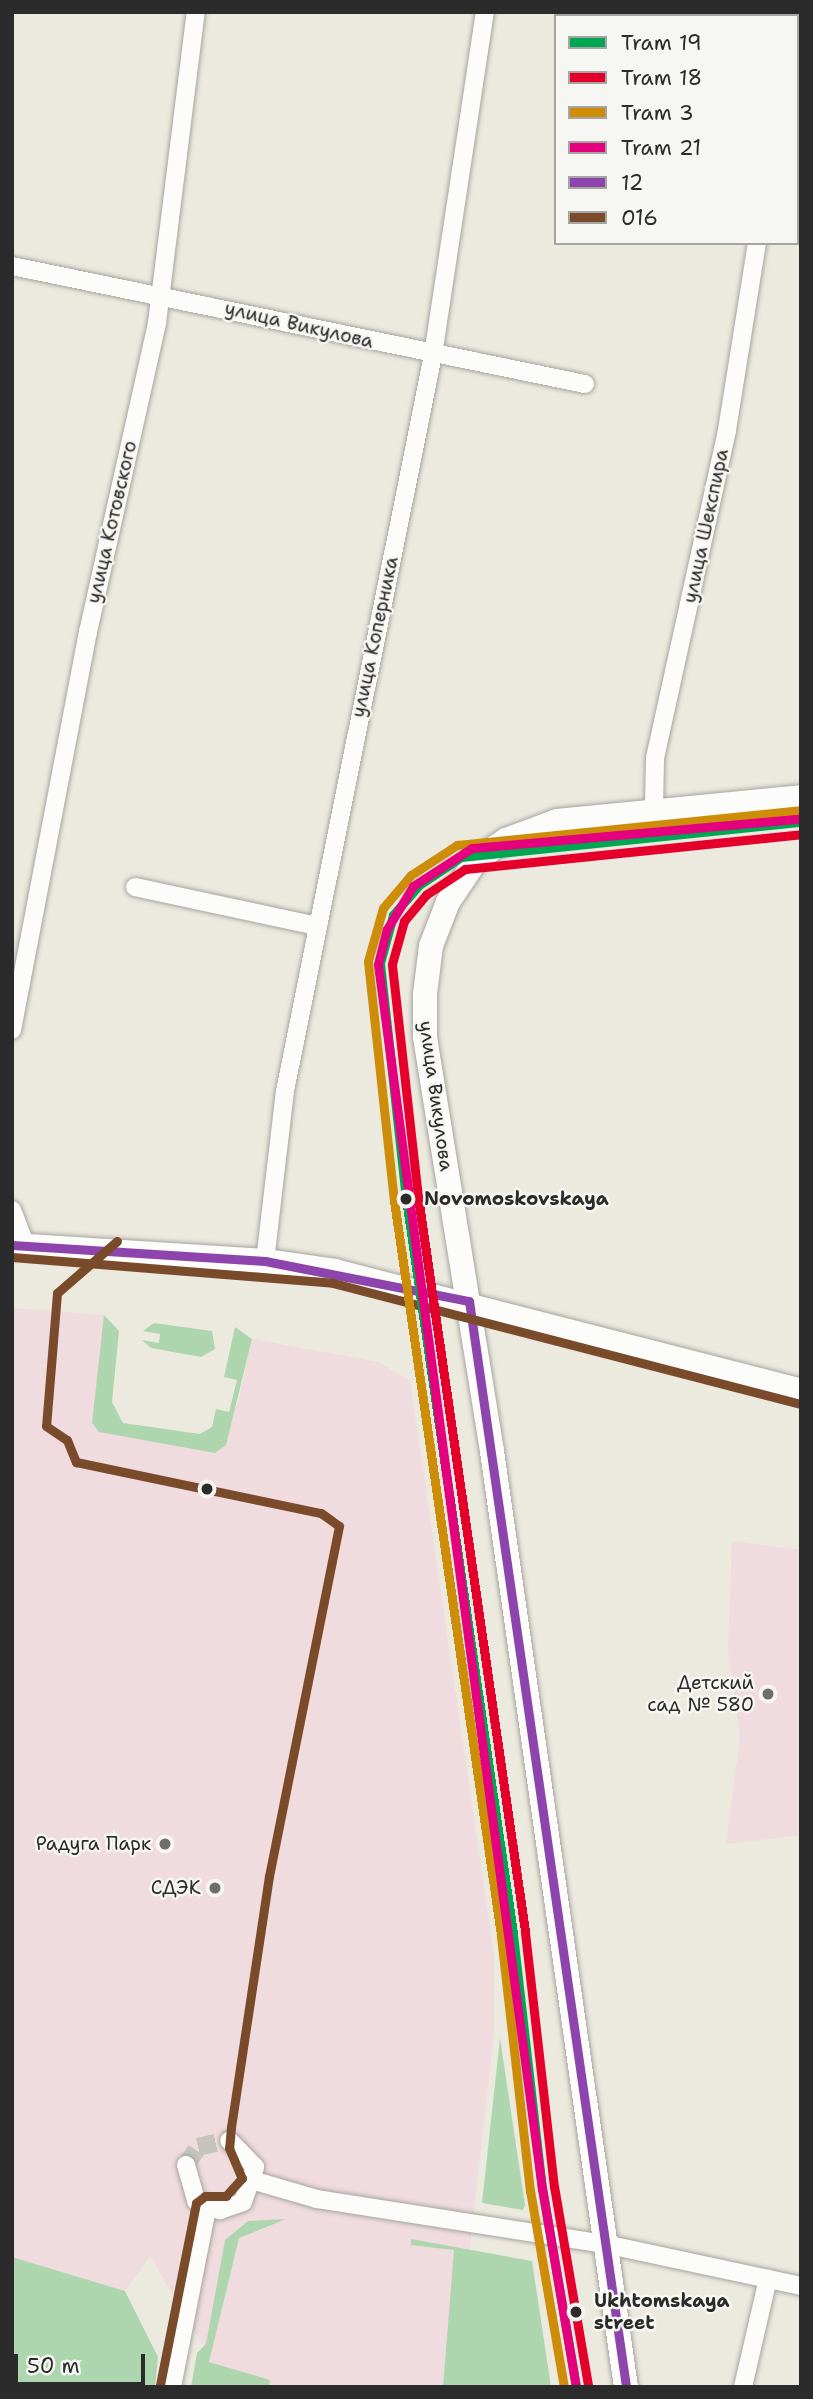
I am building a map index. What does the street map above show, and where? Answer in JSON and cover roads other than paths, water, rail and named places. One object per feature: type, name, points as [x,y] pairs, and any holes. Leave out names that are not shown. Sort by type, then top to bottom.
[{"type":"street","name":"улица Котовского","points":[[12,1030],[160,295],[196,12]]},
{"type":"street","name":"улица Коперника","points":[[265,1261],[270,1183],[317,926],[433,355],[485,12]]},
{"type":"street","name":"улица Шекспира","points":[[654,807],[655,758],[727,430],[757,245]]},
{"type":"street","name":"улица Викулова","points":[[12,266],[160,295],[433,355],[585,384]]},
{"type":"street","name":"улица Викулова","points":[[626,2387],[469,1301],[425,1036],[425,994],[439,923],[477,859],[506,840],[557,821],[654,807],[801,796]]},
{"type":"street","points":[[135,887],[317,926]]},
{"type":"street","points":[[12,1210],[19,1245],[265,1261],[469,1301],[801,1391]]},
{"type":"street","points":[[229,2140],[250,2155],[255,2181]]},
{"type":"street","points":[[186,2165],[188,2190],[207,2208],[232,2208],[255,2181]]},
{"type":"street","points":[[255,2181],[317,2199],[605,2244],[801,2286]]},
{"type":"street","points":[[172,2387],[207,2208]]},
{"type":"street","points":[[743,2387],[768,2279]]},
{"type":"tunnel","points":[[186,2165],[198,2147],[229,2140]]},
{"type":"tram line","name":"3","points":[[564,2387],[530,2191],[501,1935],[394,1201],[368,961],[383,908],[411,875],[457,845],[800,810]]},
{"type":"tram line","name":"21","points":[[576,2387],[542,2189],[378,964],[387,929],[413,886],[472,848],[800,819]]},
{"type":"tram line","name":"19","points":[[576,2387],[542,2189],[513,1933],[406,1199],[380,963],[393,915],[419,885],[461,857],[801,822]]},
{"type":"tram line","name":"18","points":[[588,2385],[554,2187],[525,1931],[418,1197],[392,964],[404,921],[427,894],[465,869],[801,834]]},
{"type":"place","name":"Novomoskovskaya","points":[[406,1199]]},
{"type":"place","name":"Детский сад № 580","points":[[768,1694]]},
{"type":"place","name":"Радуга Парк","points":[[165,1844]]},
{"type":"place","name":"СДЭК","points":[[215,1888]]},
{"type":"place","name":"Ukhtomskaya street","points":[[576,2312]]}]
